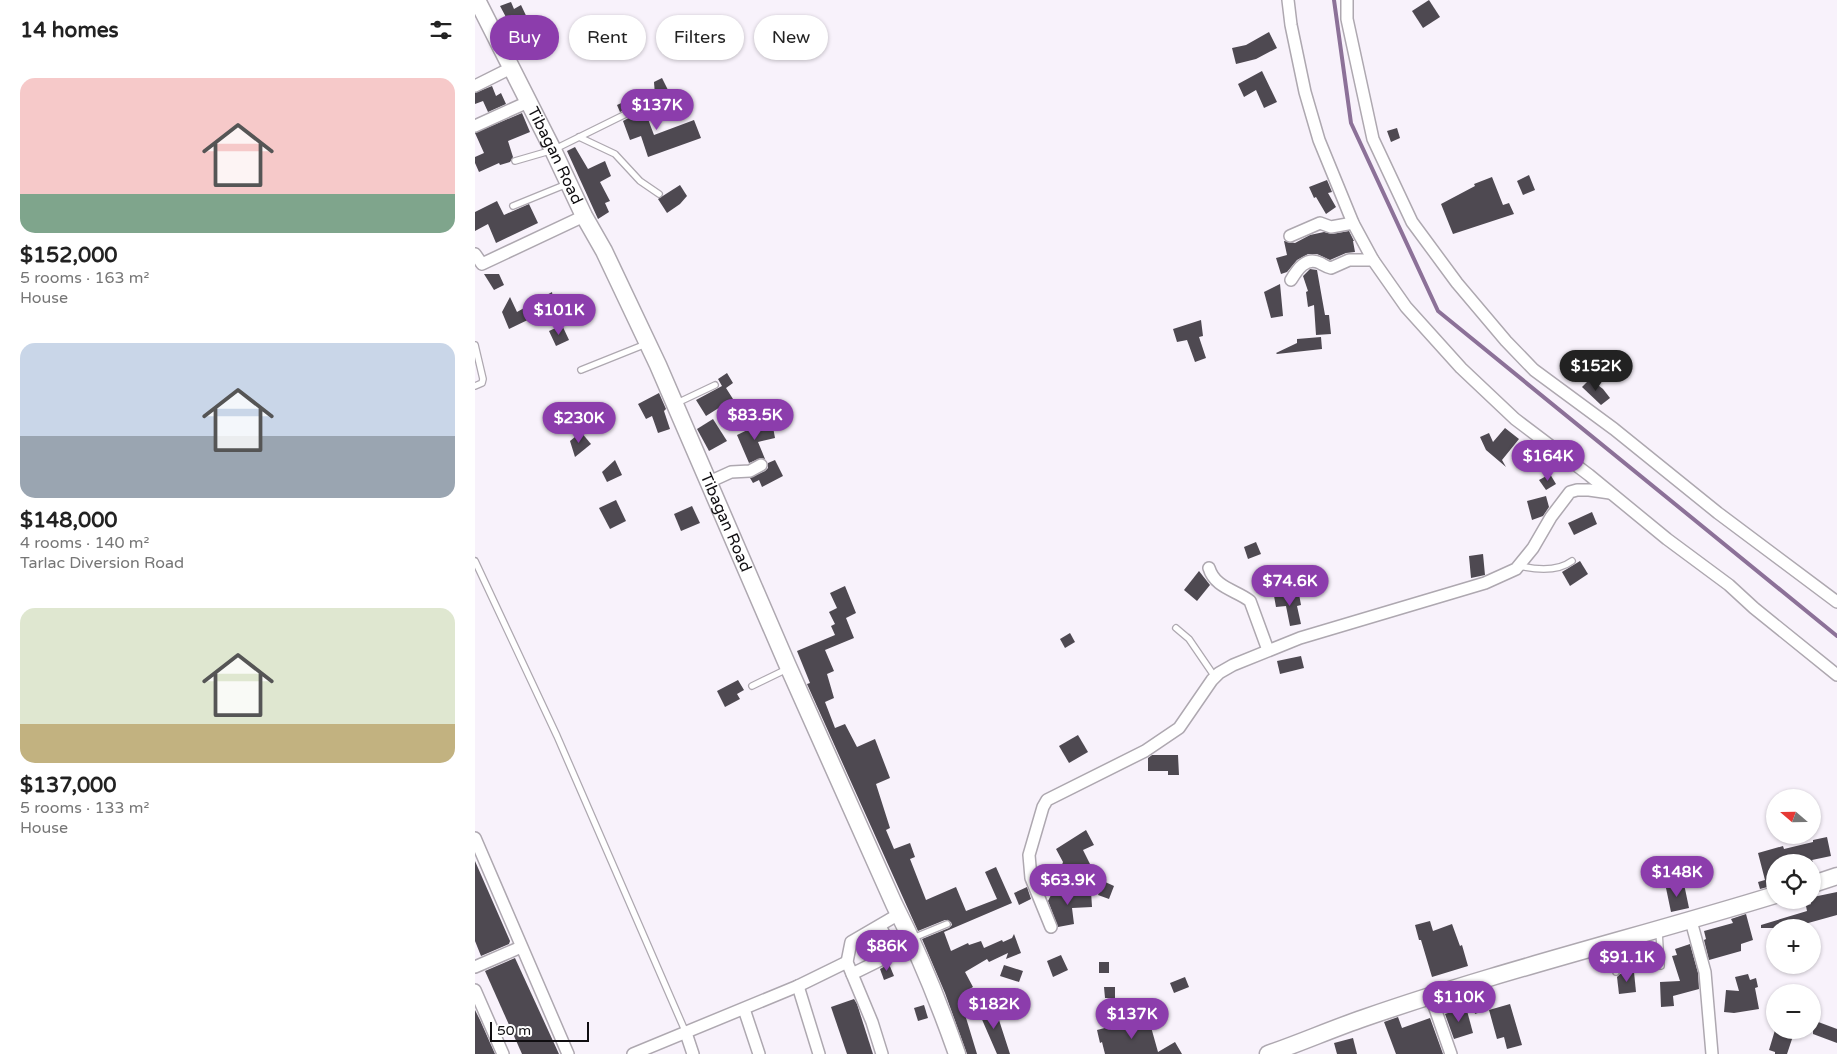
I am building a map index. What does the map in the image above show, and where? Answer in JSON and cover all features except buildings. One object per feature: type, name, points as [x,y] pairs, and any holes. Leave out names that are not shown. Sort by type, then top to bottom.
[{"type":"main road","name":"Tibagan Road","points":[[477,0],[553,150],[584,216],[604,251],[648,343],[789,668],[912,941],[934,992],[957,1054]]},
{"type":"main road","points":[[1821,881],[1837,876]]},
{"type":"main road","points":[[1275,1053],[1363,1018],[1431,996],[1766,898]]},
{"type":"street","points":[[1288,0],[1301,73],[1319,140],[1353,223],[1373,260],[1406,307],[1461,368],[1515,419],[1667,539],[1729,585],[1754,608],[1837,675]]},
{"type":"street","points":[[1347,0],[1347,19],[1373,139],[1412,222],[1457,283],[1506,341],[1534,370],[1614,429],[1719,513],[1837,602]]},
{"type":"street","points":[[475,86],[511,68]]},
{"type":"street","points":[[475,126],[528,102]]},
{"type":"street","points":[[475,254],[478,266],[584,216]]},
{"type":"street","points":[[1290,236],[1320,223],[1331,227],[1353,223]]},
{"type":"street","points":[[1291,280],[1298,267],[1310,262],[1316,262],[1331,268],[1349,260],[1373,260]]},
{"type":"street","points":[[709,482],[731,472],[750,471],[761,465]]},
{"type":"street","points":[[1051,927],[1031,878],[1029,856],[1045,803],[1055,795],[1145,751],[1179,728],[1215,677],[1233,665],[1268,650],[1353,622],[1485,583],[1516,569],[1533,548],[1551,517],[1570,492],[1589,490],[1611,493]]},
{"type":"street","points":[[1209,568],[1211,574],[1219,583],[1250,601],[1268,650]]},
{"type":"street","points":[[475,838],[568,1054]]},
{"type":"street","points":[[882,1054],[872,1022],[847,962],[851,942],[899,914]]},
{"type":"street","points":[[1691,921],[1705,972],[1705,994],[1712,1054]]},
{"type":"street","points":[[880,926],[894,954]]},
{"type":"street","points":[[852,974],[894,954],[912,941]]},
{"type":"street","points":[[475,967],[521,947]]},
{"type":"street","points":[[633,1054],[745,1009],[847,962]]},
{"type":"street","points":[[797,986],[819,1054]]},
{"type":"street","points":[[475,990],[503,1054]]},
{"type":"street","points":[[1431,996],[1451,1054]]},
{"type":"street","points":[[745,1009],[759,1054]]},
{"type":"street","points":[[686,1033],[693,1054]]},
{"type":"lane","points":[[515,160],[553,150],[636,109]]},
{"type":"lane","points":[[579,137],[615,154],[640,181],[659,194]]},
{"type":"lane","points":[[513,206],[569,183]]},
{"type":"lane","points":[[581,370],[648,343]]},
{"type":"lane","points":[[475,346],[483,379],[481,383],[475,386]]},
{"type":"lane","points":[[675,404],[715,384]]},
{"type":"lane","points":[[475,561],[557,736],[686,1033]]},
{"type":"lane","points":[[1520,566],[1549,569],[1566,566],[1572,561]]},
{"type":"lane","points":[[1176,628],[1189,639],[1215,677]]},
{"type":"lane","points":[[752,686],[789,668]]},
{"type":"lane","points":[[912,941],[947,924]]},
{"type":"lane","points":[[1659,929],[1661,966]]},
{"type":"lane","points":[[1613,942],[1616,972]]},
{"type":"waterway","points":[[1334,0],[1351,123],[1438,311],[1837,636]]}]
